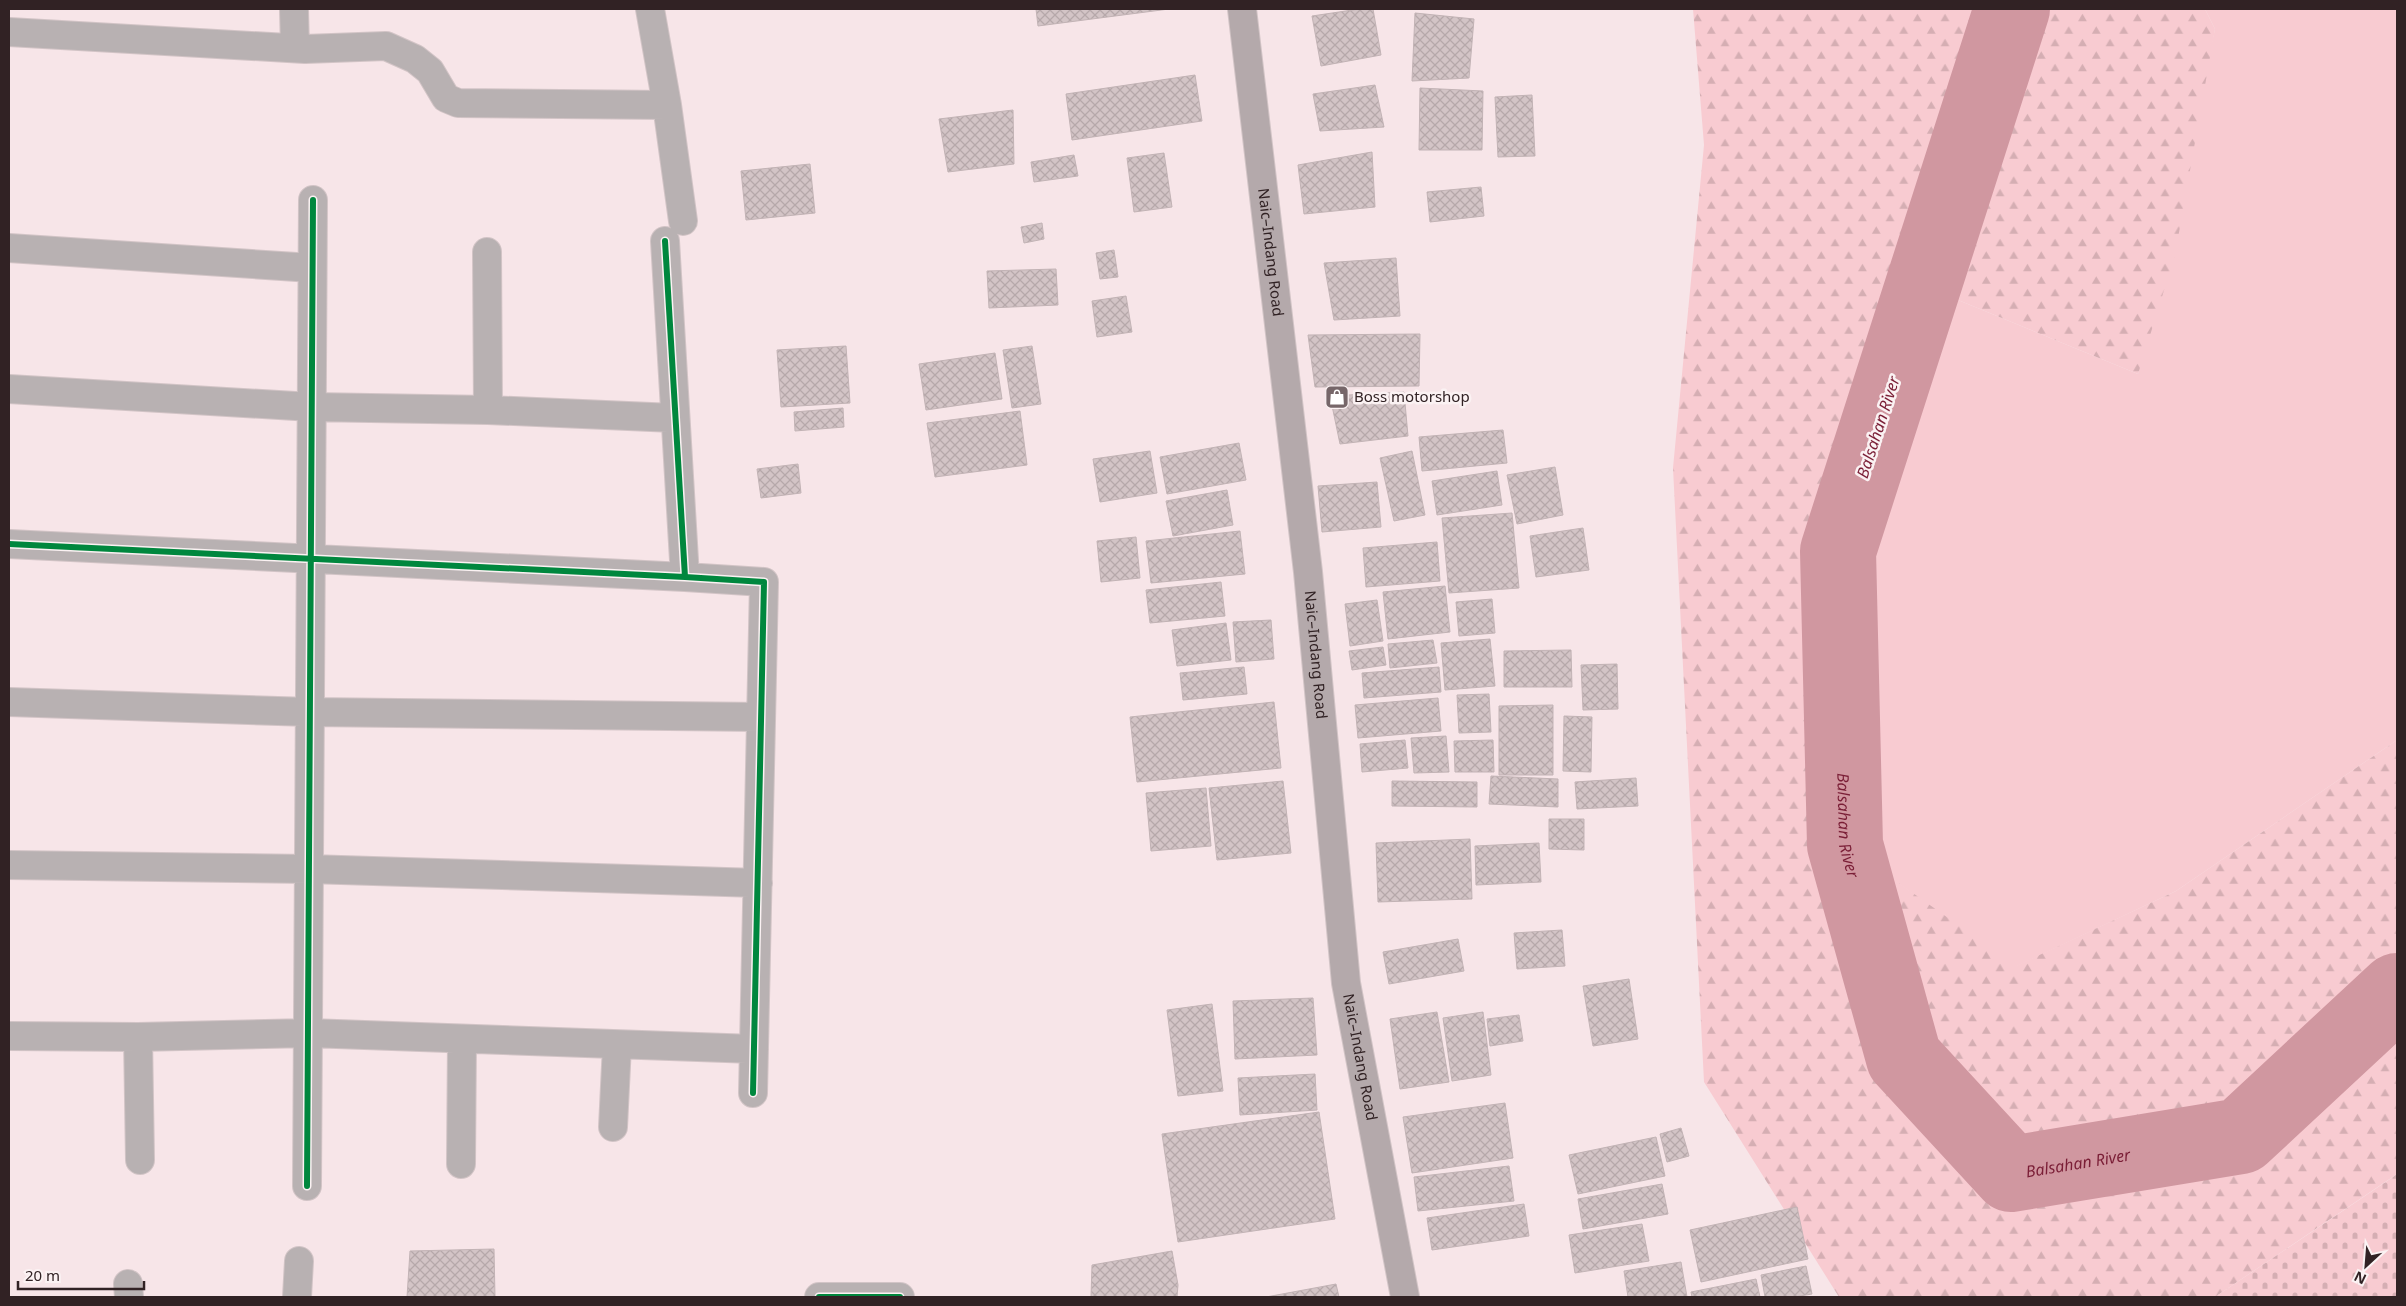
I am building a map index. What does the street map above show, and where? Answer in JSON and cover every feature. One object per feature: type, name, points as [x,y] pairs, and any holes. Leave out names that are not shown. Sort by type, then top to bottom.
[{"type":"main road","name":"Naic–Indang Road","points":[[1242,9],[1308,572],[1346,983],[1405,1297]]},
{"type":"street","points":[[294,9],[296,48]]},
{"type":"street","points":[[650,9],[667,105],[683,220]]},
{"type":"street","points":[[22,24],[296,48],[386,46],[416,59],[430,71],[446,98],[458,103],[667,105]]},
{"type":"street","points":[[307,1186],[313,200]]},
{"type":"street","points":[[665,241],[674,418],[685,577]]},
{"type":"street","points":[[9,248],[312,268]]},
{"type":"street","points":[[487,252],[488,410]]},
{"type":"street","points":[[9,389],[312,407],[488,410],[674,418]]},
{"type":"street","points":[[9,544],[764,582],[754,1093]]},
{"type":"street","points":[[9,702],[310,712],[762,717]]},
{"type":"street","points":[[9,865],[309,869],[758,883]]},
{"type":"street","points":[[9,1036],[138,1038],[308,1034],[754,1049]]},
{"type":"street","points":[[138,1038],[140,1160]]},
{"type":"street","points":[[461,1164],[462,1039]]},
{"type":"street","points":[[613,1127],[617,1045]]},
{"type":"street","points":[[297,1297],[299,1261]]},
{"type":"street","points":[[828,1297],[900,1297]]},
{"type":"green space","points":[[1693,9],[2205,9],[2215,29],[2175,255],[2138,374],[1924,286],[1838,551],[1845,845],[2016,966],[2176,891],[2397,740],[2397,1174],[2215,1297],[1839,1297],[1704,1082],[1673,468],[1704,145]]},
{"type":"green space","points":[[2205,9],[2397,9],[2397,740],[2176,891],[2015,967],[1845,845],[1838,551],[1924,286],[2138,374],[2215,29]]},
{"type":"green space","points":[[2397,1174],[2397,1297],[2215,1297],[2393,1177]]},
{"type":"building","points":[[1036,9],[1169,9],[1038,26]]},
{"type":"building","points":[[1359,9],[1373,9],[1381,55],[1321,66],[1312,16]]},
{"type":"building","points":[[1415,13],[1474,19],[1469,78],[1412,81]]},
{"type":"building","points":[[1195,75],[1202,121],[1072,140],[1066,94]]},
{"type":"building","points":[[1375,85],[1384,127],[1320,131],[1313,94]]},
{"type":"building","points":[[1420,88],[1483,91],[1482,150],[1419,150]]},
{"type":"building","points":[[1532,95],[1535,156],[1498,157],[1495,97]]},
{"type":"building","points":[[1013,110],[1014,164],[948,172],[939,119]]},
{"type":"building","points":[[1372,152],[1375,207],[1304,214],[1298,165]]},
{"type":"building","points":[[1164,153],[1172,207],[1134,212],[1127,158]]},
{"type":"building","points":[[1074,155],[1078,176],[1034,182],[1031,162]]},
{"type":"building","points":[[810,164],[815,213],[746,220],[741,171]]},
{"type":"building","points":[[1481,187],[1484,216],[1430,222],[1427,192]]},
{"type":"building","points":[[1042,223],[1044,239],[1024,243],[1021,227]]},
{"type":"building","points":[[1114,250],[1118,277],[1100,279],[1096,253]]},
{"type":"building","points":[[1396,258],[1400,316],[1334,320],[1324,263]]},
{"type":"building","points":[[1056,269],[1058,305],[989,308],[987,271]]},
{"type":"building","points":[[1126,296],[1132,332],[1097,337],[1092,301]]},
{"type":"building","points":[[1420,334],[1419,386],[1315,387],[1308,335]]},
{"type":"building","points":[[846,346],[850,403],[781,407],[777,350]]},
{"type":"building","points":[[1032,346],[1041,404],[1012,408],[1003,350]]},
{"type":"building","points":[[995,353],[1002,399],[926,410],[919,364]]},
{"type":"building","points":[[1404,392],[1408,436],[1340,444],[1330,396]]},
{"type":"building","points":[[843,408],[844,427],[795,431],[794,412]]},
{"type":"building","points":[[1020,411],[1027,465],[935,477],[927,423]]},
{"type":"building","points":[[1503,430],[1507,463],[1422,471],[1419,437]]},
{"type":"building","points":[[1239,443],[1246,480],[1167,494],[1160,457]]},
{"type":"building","points":[[1150,451],[1157,493],[1100,502],[1093,459]]},
{"type":"building","points":[[1412,451],[1425,515],[1394,521],[1380,458]]},
{"type":"building","points":[[798,464],[801,493],[761,498],[757,469]]},
{"type":"building","points":[[1555,467],[1563,515],[1517,524],[1507,475]]},
{"type":"building","points":[[1497,471],[1502,505],[1437,515],[1432,481]]},
{"type":"building","points":[[1377,482],[1381,527],[1322,532],[1318,486]]},
{"type":"building","points":[[1227,490],[1233,525],[1173,536],[1166,501]]},
{"type":"building","points":[[1512,513],[1519,588],[1449,593],[1442,518]]},
{"type":"building","points":[[1583,528],[1589,570],[1536,577],[1530,536]]},
{"type":"building","points":[[1240,531],[1245,574],[1151,583],[1146,541]]},
{"type":"building","points":[[1136,537],[1140,578],[1101,582],[1097,541]]},
{"type":"building","points":[[1437,542],[1440,581],[1366,587],[1363,548]]},
{"type":"building","points":[[1221,582],[1225,616],[1150,623],[1146,590]]},
{"type":"building","points":[[1445,586],[1450,632],[1388,639],[1383,592]]},
{"type":"building","points":[[1492,599],[1495,633],[1459,636],[1456,602]]},
{"type":"building","points":[[1377,600],[1383,641],[1350,646],[1345,604]]},
{"type":"building","points":[[1271,620],[1274,659],[1236,662],[1233,622]]},
{"type":"building","points":[[1226,623],[1231,660],[1177,666],[1172,630]]},
{"type":"building","points":[[1490,639],[1495,686],[1445,690],[1441,643]]},
{"type":"building","points":[[1433,640],[1437,663],[1390,668],[1388,644]]},
{"type":"building","points":[[1383,647],[1386,665],[1352,670],[1349,651]]},
{"type":"building","points":[[1571,650],[1572,687],[1504,687],[1504,651]]},
{"type":"building","points":[[1617,664],[1618,709],[1583,710],[1581,665]]},
{"type":"building","points":[[1244,667],[1247,694],[1183,700],[1180,673]]},
{"type":"building","points":[[1439,667],[1441,692],[1364,698],[1362,673]]},
{"type":"building","points":[[1489,694],[1491,732],[1459,733],[1457,695]]},
{"type":"building","points":[[1438,698],[1441,731],[1358,738],[1355,705]]},
{"type":"building","points":[[1274,702],[1281,768],[1137,782],[1130,717]]},
{"type":"building","points":[[1553,705],[1553,775],[1499,775],[1499,706]]},
{"type":"building","points":[[1564,716],[1592,717],[1591,772],[1563,771]]},
{"type":"building","points":[[1446,736],[1449,772],[1414,773],[1411,738]]},
{"type":"building","points":[[1405,740],[1408,768],[1362,772],[1360,744]]},
{"type":"building","points":[[1493,740],[1494,772],[1455,772],[1454,741]]},
{"type":"building","points":[[1491,776],[1558,779],[1558,807],[1489,804]]},
{"type":"building","points":[[1636,778],[1638,806],[1577,809],[1575,782]]},
{"type":"building","points":[[1283,781],[1291,853],[1217,860],[1209,788]]},
{"type":"building","points":[[1392,781],[1477,782],[1477,807],[1392,806]]},
{"type":"building","points":[[1206,788],[1211,846],[1151,851],[1146,793]]},
{"type":"building","points":[[1549,819],[1584,819],[1584,850],[1549,849]]},
{"type":"building","points":[[1470,839],[1472,899],[1378,902],[1376,843]]},
{"type":"building","points":[[1539,843],[1541,882],[1476,885],[1475,846]]},
{"type":"building","points":[[1562,930],[1565,966],[1517,969],[1514,933]]},
{"type":"building","points":[[1458,939],[1464,971],[1389,984],[1383,952]]},
{"type":"building","points":[[1629,979],[1638,1039],[1593,1046],[1583,986]]},
{"type":"building","points":[[1313,998],[1317,1055],[1235,1059],[1233,1001]]},
{"type":"building","points":[[1212,1004],[1223,1091],[1178,1096],[1167,1010]]},
{"type":"building","points":[[1437,1012],[1449,1082],[1400,1089],[1390,1019]]},
{"type":"building","points":[[1483,1012],[1491,1075],[1452,1081],[1443,1018]]},
{"type":"building","points":[[1519,1015],[1523,1041],[1490,1046],[1487,1019]]},
{"type":"building","points":[[1315,1074],[1317,1110],[1240,1115],[1238,1078]]},
{"type":"building","points":[[1505,1103],[1513,1158],[1412,1173],[1403,1117]]},
{"type":"building","points":[[1319,1112],[1335,1219],[1178,1242],[1162,1134]]},
{"type":"building","points":[[1681,1128],[1689,1156],[1667,1162],[1660,1134]]},
{"type":"building","points":[[1656,1137],[1665,1176],[1578,1194],[1569,1155]]},
{"type":"building","points":[[1509,1166],[1514,1201],[1418,1211],[1414,1177]]},
{"type":"building","points":[[1662,1184],[1668,1214],[1583,1229],[1578,1199]]},
{"type":"building","points":[[1524,1204],[1529,1236],[1432,1250],[1427,1218]]},
{"type":"building","points":[[1797,1207],[1808,1259],[1701,1282],[1690,1230]]},
{"type":"building","points":[[1642,1224],[1649,1261],[1575,1273],[1569,1235]]},
{"type":"building","points":[[494,1249],[495,1297],[407,1297],[410,1251]]},
{"type":"building","points":[[1172,1251],[1178,1285],[1177,1297],[1091,1297],[1092,1265]]},
{"type":"building","points":[[1681,1262],[1687,1297],[1628,1297],[1624,1271]]},
{"type":"building","points":[[1806,1266],[1812,1294],[1794,1297],[1765,1297],[1761,1275]]},
{"type":"building","points":[[1756,1279],[1760,1297],[1692,1297],[1691,1292]]},
{"type":"building","points":[[1336,1284],[1339,1297],[1266,1297]]},
{"type":"waterway","name":"Balsahan River","points":[[2012,9],[1838,551],[1845,845],[1904,1058],[2011,1174],[2241,1136],[2397,991]]},
{"type":"cycle path","points":[[307,1186],[313,200]]},
{"type":"cycle path","points":[[9,544],[685,577],[665,241]]},
{"type":"cycle path","points":[[685,577],[764,582],[753,1093]]},
{"type":"cycle path","points":[[819,1297],[900,1297]]},
{"type":"place","name":"Boss motorshop","points":[[1337,397]]}]
